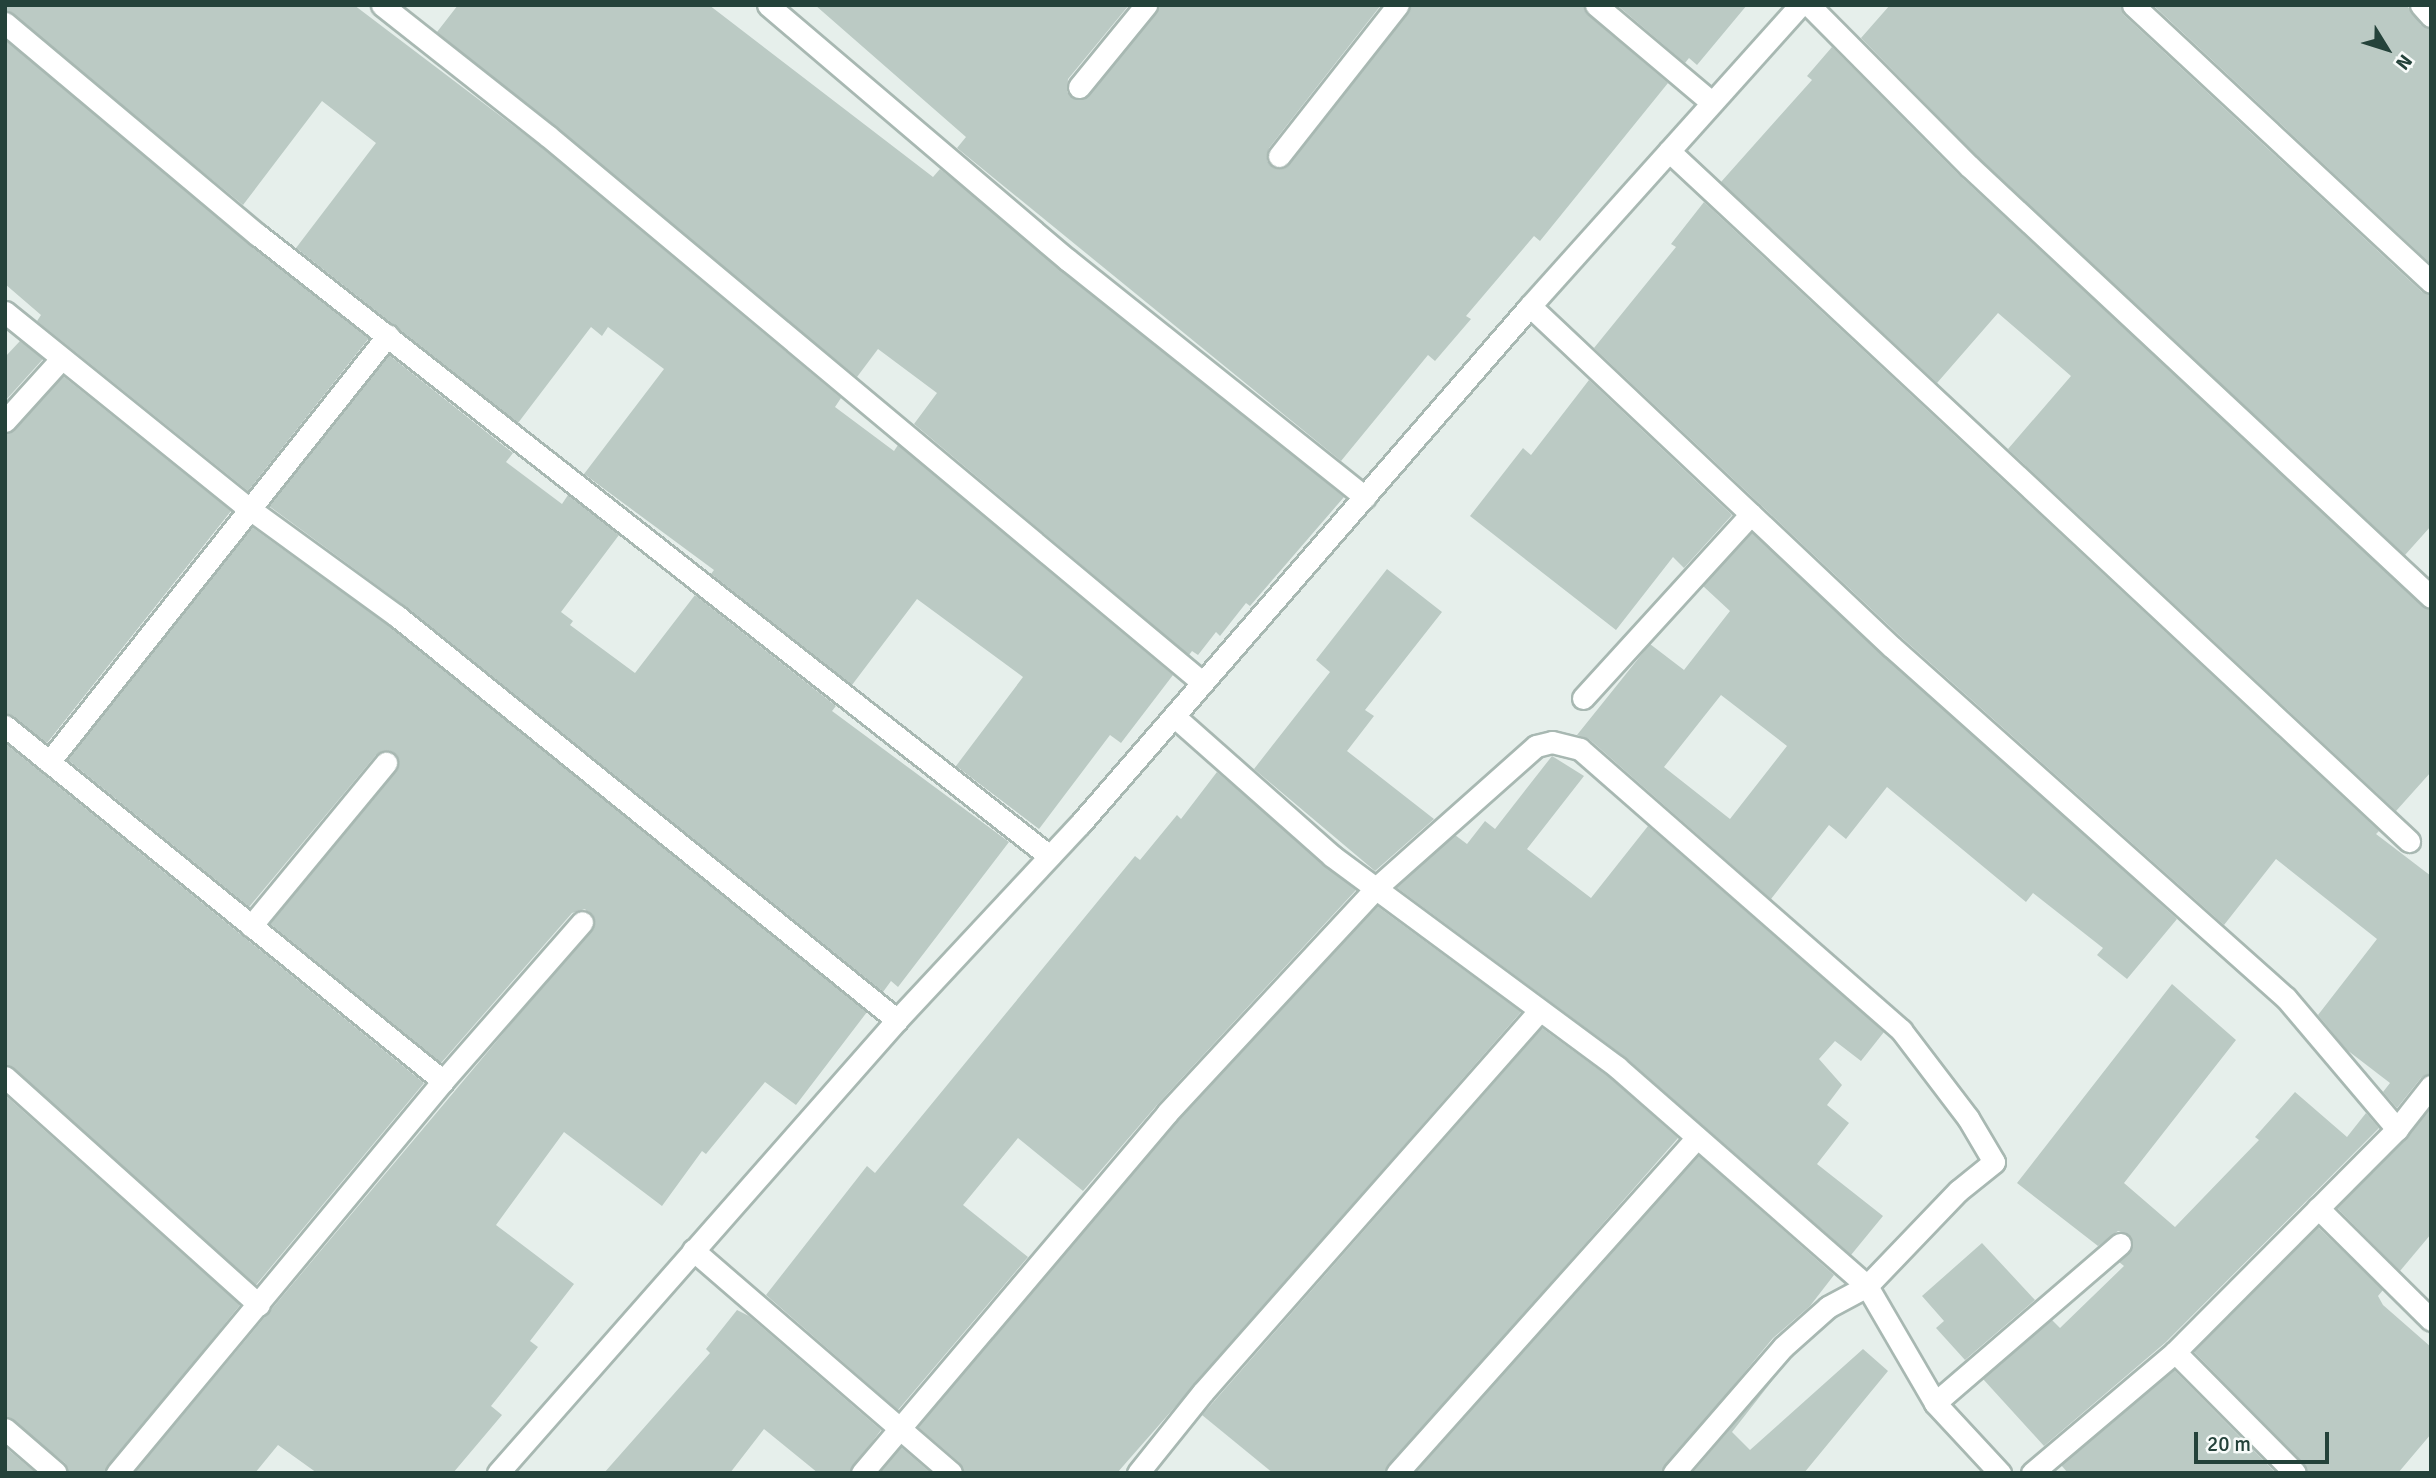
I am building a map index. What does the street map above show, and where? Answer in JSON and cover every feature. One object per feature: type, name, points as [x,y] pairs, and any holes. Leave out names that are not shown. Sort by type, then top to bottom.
[{"type":"street","points":[[382,5],[548,136],[1203,683]]},
{"type":"street","points":[[768,5],[1068,260],[1364,497]]},
{"type":"street","points":[[1079,87],[1146,5]]},
{"type":"street","points":[[1279,156],[1398,5]]},
{"type":"street","points":[[1596,5],[1710,102]]},
{"type":"street","points":[[498,1473],[897,1020],[1174,716],[1530,306],[1710,102],[1800,5]]},
{"type":"street","points":[[1809,5],[1969,166],[2431,597]]},
{"type":"street","points":[[2133,5],[2431,282]]},
{"type":"street","points":[[2421,5],[2431,16]]},
{"type":"street","points":[[5,23],[258,235],[1049,856]]},
{"type":"street","points":[[1669,151],[2409,841]]},
{"type":"street","points":[[1530,306],[1892,647],[2286,998],[2397,1129]]},
{"type":"street","points":[[5,313],[247,507],[397,615],[897,1020]]},
{"type":"street","points":[[49,762],[247,507],[388,335]]},
{"type":"street","points":[[5,421],[61,359]]},
{"type":"street","points":[[1583,698],[1751,514]]},
{"type":"street","points":[[1174,716],[1332,856],[1617,1067],[1867,1286],[1935,1403],[2000,1473]]},
{"type":"street","points":[[5,726],[443,1081]]},
{"type":"street","points":[[862,1473],[1167,1114],[1376,888],[1536,746],[1552,742],[1580,749],[1901,1030],[1968,1118],[1994,1162],[1958,1191],[1867,1286],[1828,1307],[1783,1346],[1674,1473]]},
{"type":"street","points":[[251,926],[386,763]]},
{"type":"street","points":[[117,1473],[443,1081],[582,922]]},
{"type":"street","points":[[1138,1473],[1203,1392],[1540,1010]]},
{"type":"street","points":[[5,1077],[259,1305]]},
{"type":"street","points":[[2032,1473],[2175,1352],[2397,1129],[2431,1086]]},
{"type":"street","points":[[1397,1473],[1696,1137]]},
{"type":"street","points":[[2318,1208],[2431,1320]]},
{"type":"street","points":[[1935,1403],[2120,1244]]},
{"type":"street","points":[[693,1250],[951,1473]]},
{"type":"street","points":[[2175,1352],[2295,1473]]},
{"type":"street","points":[[5,1429],[56,1473]]},
{"type":"building","points":[[5,5],[354,5],[540,146],[841,398],[835,407],[894,451],[898,445],[1173,675],[1121,743],[1110,735],[1039,829],[956,766],[1023,677],[917,599],[852,685],[711,574],[714,570],[584,474],[664,369],[608,327],[602,336],[591,327],[518,423],[296,248],[376,143],[322,101],[243,205],[5,10]]},
{"type":"building","points":[[458,5],[709,5],[933,177],[940,169],[1344,497],[1250,606],[1246,603],[1220,636],[1216,632],[1198,655],[1192,651],[1189,655],[914,424],[937,393],[878,349],[857,377],[437,32]]},
{"type":"building","points":[[815,5],[1129,5],[1068,79],[1067,92],[1078,100],[1089,95],[1159,5],[1381,5],[1269,148],[1267,161],[1278,169],[1289,164],[1411,5],[1583,5],[1588,15],[1668,83],[1540,241],[1534,236],[1466,316],[1471,319],[1435,361],[1428,355],[1341,461],[957,148],[966,137]]},
{"type":"building","points":[[1617,5],[1747,5],[1697,65],[1689,58],[1685,63]]},
{"type":"building","points":[[1890,5],[2120,5],[2124,15],[2422,292],[2431,295],[2431,526],[2405,555],[1978,157],[1861,38]]},
{"type":"building","points":[[2153,5],[2408,7],[2421,25],[2431,29],[2431,264]]},
{"type":"building","points":[[5,40],[369,338],[248,491],[37,321],[41,315],[5,284]]},
{"type":"building","points":[[1832,47],[1960,176],[2431,612],[2431,772],[2396,811],[2008,449],[2071,376],[1998,313],[1937,383],[1721,182],[1812,80],[1807,76]]},
{"type":"building","points":[[1704,202],[2379,831],[2376,834],[2431,876],[2431,1073],[2421,1078],[2397,1108],[2383,1092],[2390,1083],[2347,1050],[2318,1015],[2377,939],[2276,859],[2224,925],[1901,637],[1594,348],[1676,247],[1671,244]]},
{"type":"building","points":[[20,341],[43,359],[5,401],[5,357]]},
{"type":"building","points":[[389,355],[513,453],[506,462],[562,504],[568,495],[619,535],[561,612],[573,621],[570,625],[635,673],[695,595],[836,706],[832,711],[1009,842],[898,987],[891,981],[883,992],[405,606],[269,506]]},
{"type":"building","points":[[63,376],[231,511],[47,743],[5,713],[5,434],[15,430]]},
{"type":"building","points":[[1589,380],[1732,515],[1684,568],[1673,557],[1616,630],[1470,516],[1523,448],[1531,455]]},
{"type":"building","points":[[252,527],[389,626],[867,1012],[796,1105],[765,1082],[706,1154],[702,1151],[662,1206],[564,1132],[496,1225],[574,1284],[530,1341],[538,1347],[491,1406],[502,1415],[453,1473],[317,1473],[278,1445],[255,1473],[134,1473],[595,924],[585,909],[572,913],[441,1063],[270,924],[396,771],[398,759],[394,753],[376,755],[249,907],[68,760]]},
{"type":"building","points":[[1752,533],[2177,919],[2127,979],[2097,955],[2103,948],[2033,893],[2026,902],[1887,787],[1846,839],[1829,825],[1771,899],[1589,739],[1577,735],[1650,644],[1684,670],[1730,611],[1703,586]],"holes":[[[1721,695],[1787,746],[1730,819],[1664,767]]]},
{"type":"building","points":[[1387,569],[1442,612],[1365,710],[1374,716],[1347,751],[1434,819],[1375,871],[1254,769],[1330,672],[1316,660]]},
{"type":"building","points":[[5,743],[424,1083],[256,1285],[5,1064]]},
{"type":"building","points":[[1552,756],[1584,776],[1527,849],[1591,898],[1648,826],[1884,1032],[1861,1061],[1835,1041],[1819,1059],[1842,1085],[1827,1105],[1849,1123],[1817,1164],[1883,1216],[1851,1255],[1625,1057],[1396,887],[1455,835],[1467,844],[1485,821],[1495,829]]},
{"type":"building","points":[[1217,772],[1356,890],[1157,1105],[1083,1191],[1018,1138],[963,1205],[1028,1257],[898,1410],[766,1295],[867,1166],[875,1173],[1135,856],[1140,860],[1177,815],[1181,819]]},
{"type":"building","points":[[1377,906],[1521,1012],[1117,1473],[964,1473],[960,1463],[918,1427],[1177,1122]]},
{"type":"building","points":[[2172,984],[2236,1040],[2124,1183],[2175,1227],[2259,1140],[2255,1137],[2295,1092],[2347,1137],[2366,1113],[2379,1128],[2166,1342],[2044,1446],[1983,1379],[2052,1320],[2060,1328],[2124,1266],[2119,1262],[2133,1242],[2129,1235],[2118,1231],[2098,1246],[2017,1183]]},
{"type":"building","points":[[1542,1028],[1609,1077],[1678,1138],[1384,1473],[1273,1473],[1202,1415]]},
{"type":"building","points":[[5,1095],[240,1305],[104,1473],[69,1473],[65,1463],[5,1416]]},
{"type":"building","points":[[2431,1107],[2431,1234],[2400,1271],[2337,1208]]},
{"type":"building","points":[[1698,1155],[1834,1275],[1810,1306],[1773,1338],[1661,1473],[1415,1473]]},
{"type":"building","points":[[2318,1227],[2383,1290],[2378,1296],[2383,1305],[2431,1347],[2431,1434],[2398,1473],[2308,1473],[2304,1464],[2194,1352]]},
{"type":"building","points":[[1982,1243],[2035,1300],[1965,1360],[1936,1328],[1944,1321],[1922,1296]]},
{"type":"building","points":[[737,1310],[749,1316],[881,1430],[849,1473],[818,1473],[764,1429],[730,1473],[604,1473],[710,1353],[706,1349]]},
{"type":"building","points":[[1863,1349],[1888,1371],[1804,1473],[1692,1473],[1779,1372],[1732,1432],[1750,1450]]},
{"type":"building","points":[[2174,1370],[2276,1473],[2068,1473],[2061,1465]]},
{"type":"building","points":[[5,1447],[36,1473],[5,1473]]},
{"type":"building","points":[[901,1447],[931,1473],[879,1473]]}]
